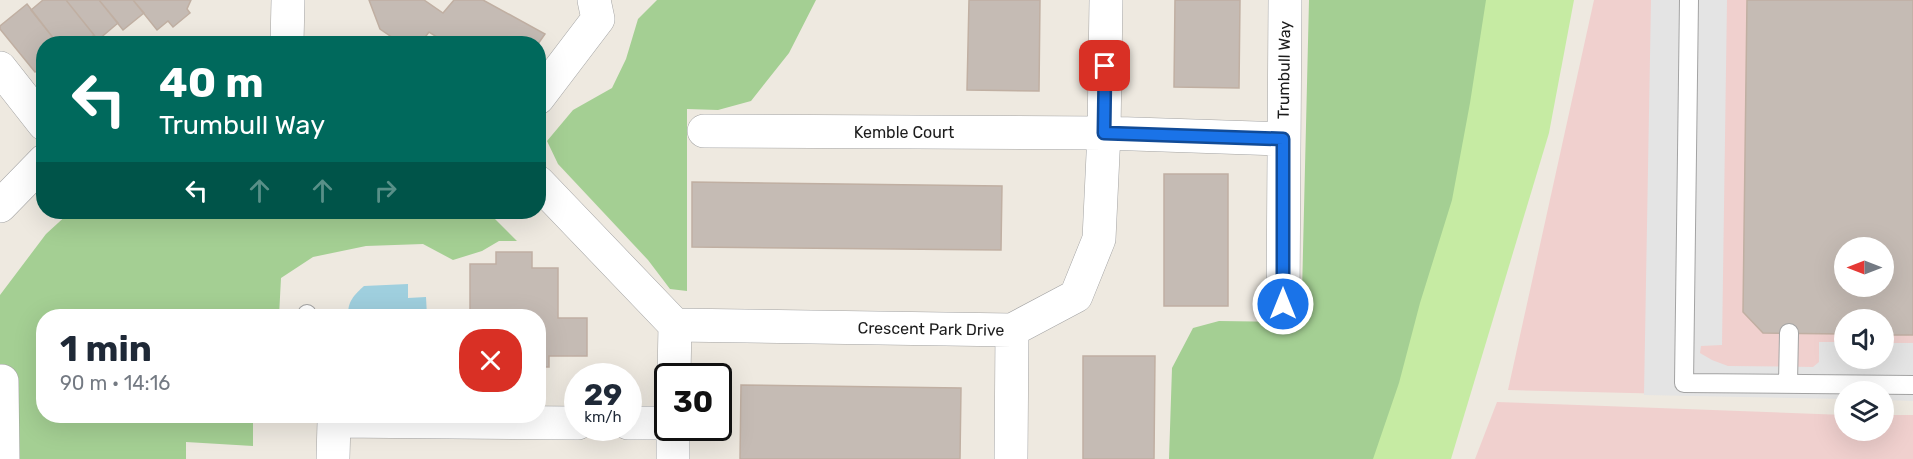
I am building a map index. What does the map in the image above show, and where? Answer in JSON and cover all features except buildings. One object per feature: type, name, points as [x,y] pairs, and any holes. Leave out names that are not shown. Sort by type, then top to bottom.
[{"type":"street","points":[[287,36],[288,0]]},
{"type":"street","points":[[546,88],[598,20],[594,0]]},
{"type":"street","name":"Crescent Park Drive","points":[[675,325],[1012,330],[1076,296],[1099,239],[1104,133],[1106,0]]},
{"type":"street","name":"Trumbull Way","points":[[1283,304],[1285,0]]},
{"type":"street","points":[[0,68],[36,114]]},
{"type":"street","name":"Kemble Court","points":[[704,130],[1104,133]]},
{"type":"street","name":"Trumbull Way","points":[[1104,133],[1283,139]]},
{"type":"street","points":[[0,206],[36,169]]},
{"type":"street","points":[[546,190],[675,325],[674,363]]},
{"type":"street","points":[[1011,459],[1012,330]]},
{"type":"street","points":[[2,381],[3,459]]},
{"type":"street","points":[[546,422],[564,423]]},
{"type":"street","points":[[331,423],[333,459]]},
{"type":"street","points":[[673,459],[674,441]]},
{"type":"lane","points":[[1689,0],[1684,383],[1913,385]]},
{"type":"lane","points":[[1788,383],[1789,333]]},
{"type":"shaded area","points":[[1594,0],[1913,0],[1913,399],[1894,394],[1894,381],[1834,381],[1834,398],[1508,390]]},
{"type":"shaded area","points":[[1651,0],[1727,0],[1722,345],[1701,346],[1700,353],[1728,366],[1813,367],[1819,362],[1819,342],[1834,342],[1834,369],[1894,369],[1894,343],[1913,343],[1913,401],[1894,400],[1894,381],[1834,381],[1834,399],[1644,395]]},
{"type":"shaded area","points":[[1497,402],[1834,415],[1834,441],[1894,441],[1894,415],[1913,415],[1913,459],[1475,459]]},
{"type":"green space","points":[[657,0],[816,0],[789,53],[751,101],[718,110],[687,109],[687,291],[670,289],[648,260],[558,164],[547,141],[573,110],[612,88],[626,59],[638,19]]},
{"type":"green space","points":[[1309,0],[1486,0],[1452,200],[1420,303],[1399,383],[1373,459],[1169,459],[1172,368],[1193,328],[1219,321],[1294,322],[1302,293]]},
{"type":"green space","points":[[1429,0],[1574,0],[1549,133],[1451,459],[1293,459]]},
{"type":"green space","points":[[62,219],[495,219],[517,241],[499,241],[482,251],[453,260],[423,244],[366,246],[313,257],[281,278],[279,309],[36,309],[36,423],[253,423],[253,446],[186,442],[186,459],[0,459],[0,295],[46,234]]},
{"type":"water","points":[[408,284],[408,298],[426,297],[427,309],[348,309],[350,303],[364,286]]},
{"type":"route","points":[[1105,66],[1104,133],[1283,139],[1283,304]]}]
